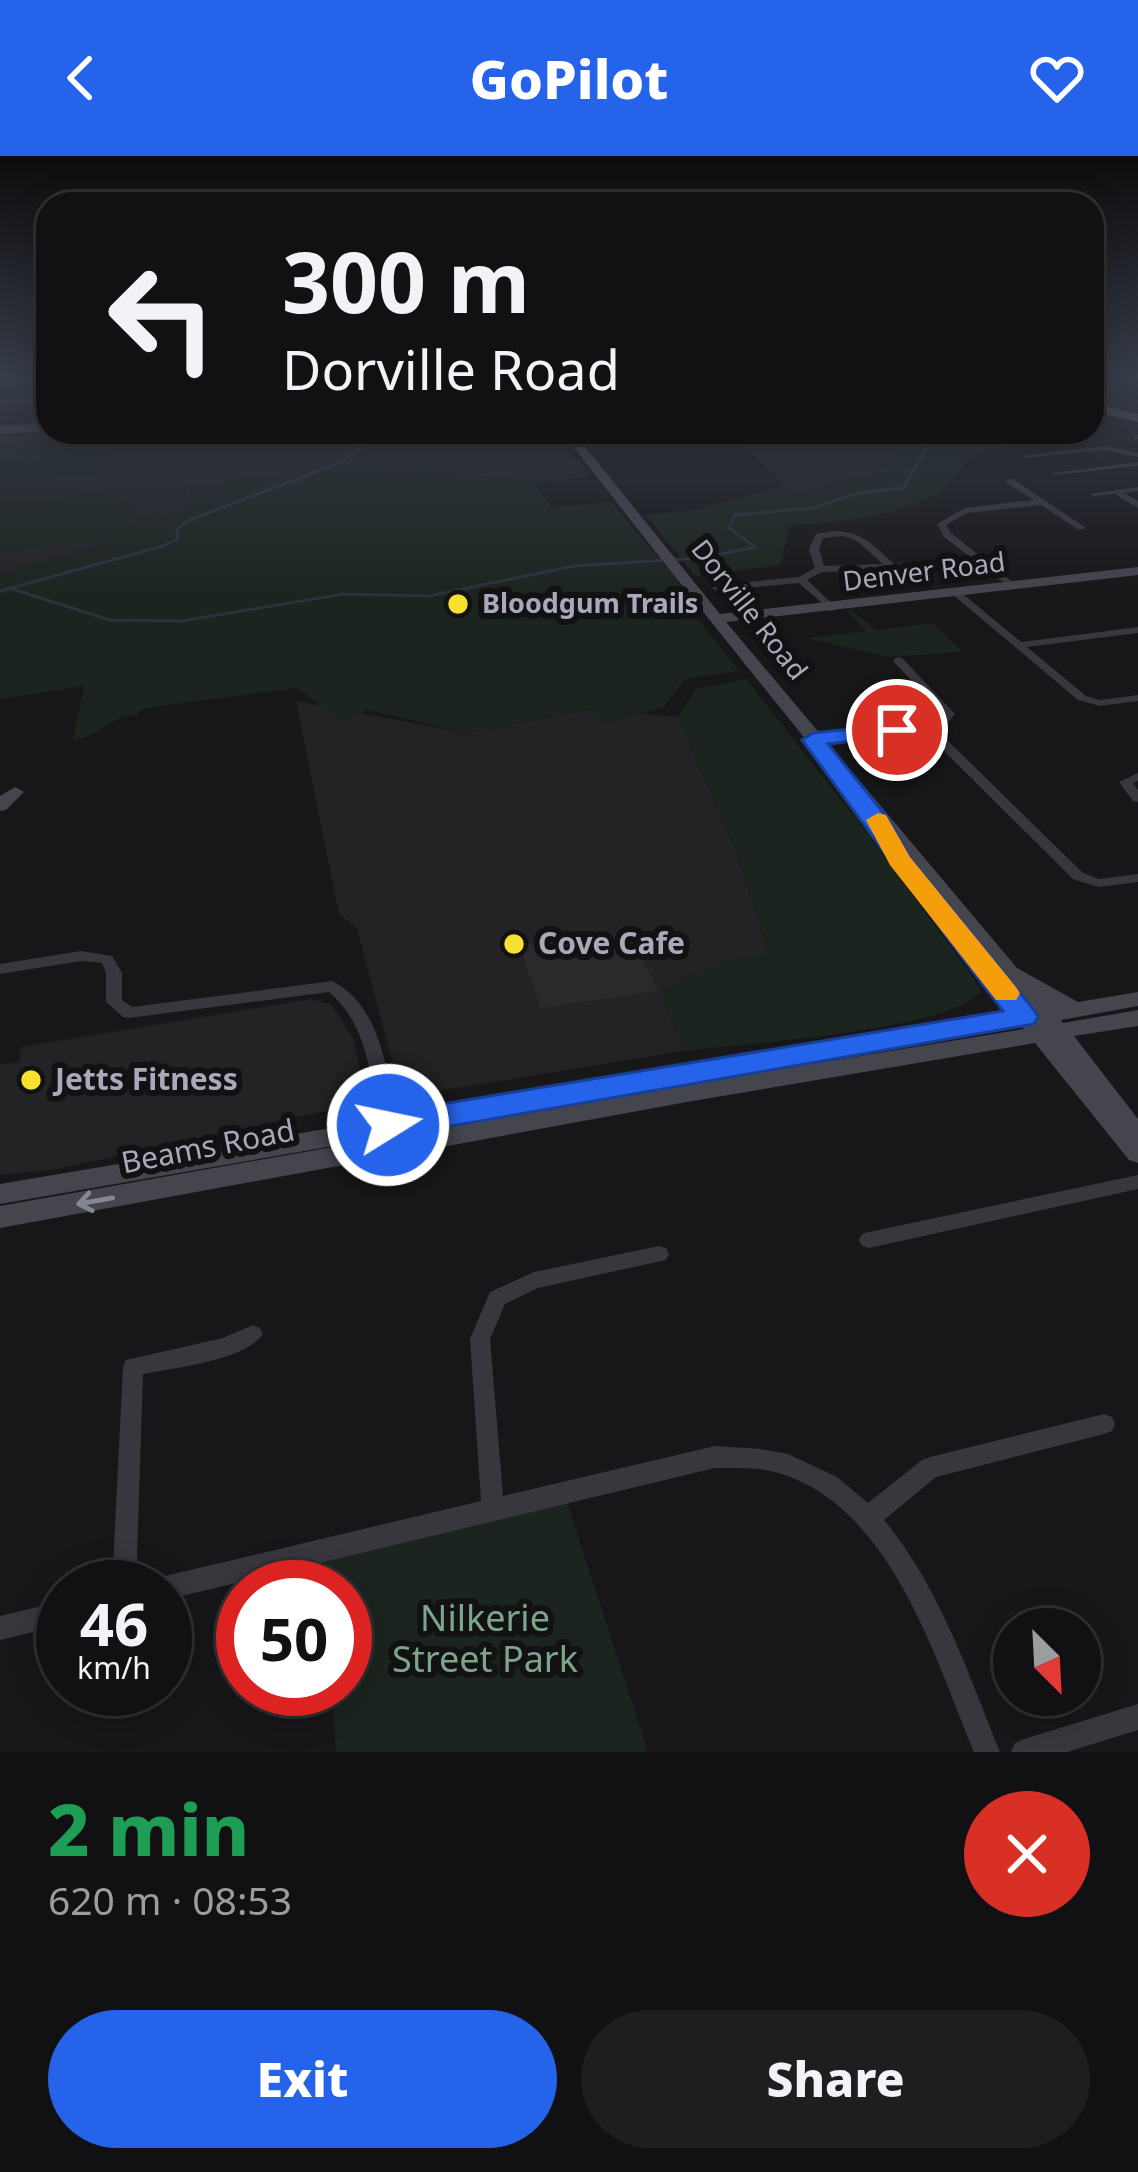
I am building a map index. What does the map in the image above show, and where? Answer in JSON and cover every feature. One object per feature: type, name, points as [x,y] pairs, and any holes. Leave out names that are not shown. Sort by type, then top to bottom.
[{"type":"street","name":"Dorville Road","points":[[581,449],[882,826],[1005,970],[1138,1153]]},
{"type":"street","points":[[1025,456],[1091,449]]},
{"type":"street","points":[[1056,472],[1138,464]]},
{"type":"street","points":[[1010,481],[1082,528]]},
{"type":"street","points":[[1094,494],[1138,489]]},
{"type":"street","points":[[1116,491],[1138,505]]},
{"type":"street","points":[[1012,586],[947,536],[941,524],[965,511],[1042,502]]},
{"type":"street","points":[[717,588],[801,580],[820,569],[897,566],[854,531],[819,536],[814,549],[820,569]]},
{"type":"street","name":"Denver Road","points":[[715,619],[1138,571]]},
{"type":"street","points":[[801,580],[831,608]]},
{"type":"street","points":[[739,586],[753,603]]},
{"type":"street","points":[[955,592],[1090,703],[1138,698]]},
{"type":"street","points":[[1018,645],[1138,630]]},
{"type":"street","points":[[898,660],[949,713],[929,737]]},
{"type":"street","points":[[813,740],[897,730],[929,737],[964,760],[1078,876],[1098,883],[1138,878]]},
{"type":"street","points":[[1138,776],[1125,782],[1138,798]]},
{"type":"street","points":[[0,806],[15,791]]},
{"type":"street","name":"Dorville Road","points":[[882,826],[899,860],[1138,1137]]},
{"type":"street","points":[[0,969],[81,956],[107,959],[113,967],[115,1005],[134,1013],[332,986],[367,1031],[388,1125]]},
{"type":"street","points":[[1005,970],[1073,1009]]},
{"type":"street","name":"Beams Road","points":[[0,1217],[1042,1025],[1073,1009],[1138,998]]},
{"type":"street","name":"Beams Road","points":[[0,1194],[388,1125],[1042,1025],[1138,1018]]},
{"type":"street","points":[[869,1240],[1138,1182]]},
{"type":"street","points":[[493,1510],[480,1339],[497,1298],[534,1280],[659,1254]]},
{"type":"street","points":[[125,1560],[134,1367],[226,1347],[253,1334]]},
{"type":"street","points":[[870,1516],[930,1468],[1104,1424]]},
{"type":"street","points":[[192,1582],[715,1457],[789,1465],[841,1492],[870,1516],[907,1572],[987,1752]]},
{"type":"street","points":[[0,1628],[36,1619]]},
{"type":"street","points":[[1024,1752],[1138,1717]]},
{"type":"shaded area","points":[[0,449],[569,449],[591,477],[535,482],[368,464],[191,486],[189,512],[138,517],[132,537],[0,574]]},
{"type":"shaded area","points":[[746,449],[903,449],[870,475],[796,494]]},
{"type":"shaded area","points":[[296,701],[467,733],[590,709],[678,717],[736,851],[769,954],[725,960],[659,991],[684,1051],[406,1096],[399,1088],[357,928],[339,914]]},
{"type":"shaded area","points":[[311,999],[332,1005],[354,1040],[364,1089],[353,1105],[52,1170],[0,1175],[0,1065],[19,1062],[21,1047]]},
{"type":"green space","points":[[0,449],[110,449],[106,474],[0,482]]},
{"type":"green space","points":[[900,449],[994,449],[970,460],[941,490],[914,504],[861,518],[789,526],[781,564],[776,566],[695,576],[646,515],[700,509],[786,485],[796,494],[862,477]]},
{"type":"green space","points":[[368,464],[535,482],[551,508],[611,502],[678,580],[692,612],[739,671],[685,679],[663,708],[603,724],[590,709],[467,733],[367,710],[343,722],[297,688],[160,706],[73,740],[84,686],[0,699],[0,574],[119,539],[0,551],[0,502],[105,494],[106,505],[128,503],[132,533],[138,517],[189,512],[191,486]]},
{"type":"green space","points":[[847,611],[876,630],[932,623],[963,652],[887,657],[806,638],[866,631]]},
{"type":"green space","points":[[746,679],[971,975],[981,990],[964,1004],[892,1025],[684,1051],[658,991],[725,960],[769,953],[736,851],[678,717],[696,689]]},
{"type":"green space","name":"Nilkerie Street Park","points":[[567,1502],[648,1752],[336,1752],[334,1716],[372,1716],[372,1560],[324,1560]]},
{"type":"building","points":[[629,931],[658,991],[541,1008],[519,946]]},
{"type":"waterway","points":[[10,588],[163,546],[177,539],[177,530],[187,521],[342,462],[358,449]]},
{"type":"waterway","points":[[10,588],[110,620],[182,621],[343,594],[429,596],[574,566],[702,558],[755,547],[729,528],[735,515],[813,508],[855,494],[903,488],[926,449]]},
{"type":"waterway","points":[[0,591],[10,588]]},
{"type":"slow traffic","points":[[878,820],[899,860],[1006,993]]},
{"type":"place","name":"Bloodgum Trails","points":[[458,604]]},
{"type":"place","name":"Cove Cafe","points":[[514,944]]},
{"type":"place","name":"Jetts Fitness","points":[[31,1080]]},
{"type":"route","points":[[388,1125],[1024,1017],[899,860],[882,826],[813,740],[897,730]]}]
